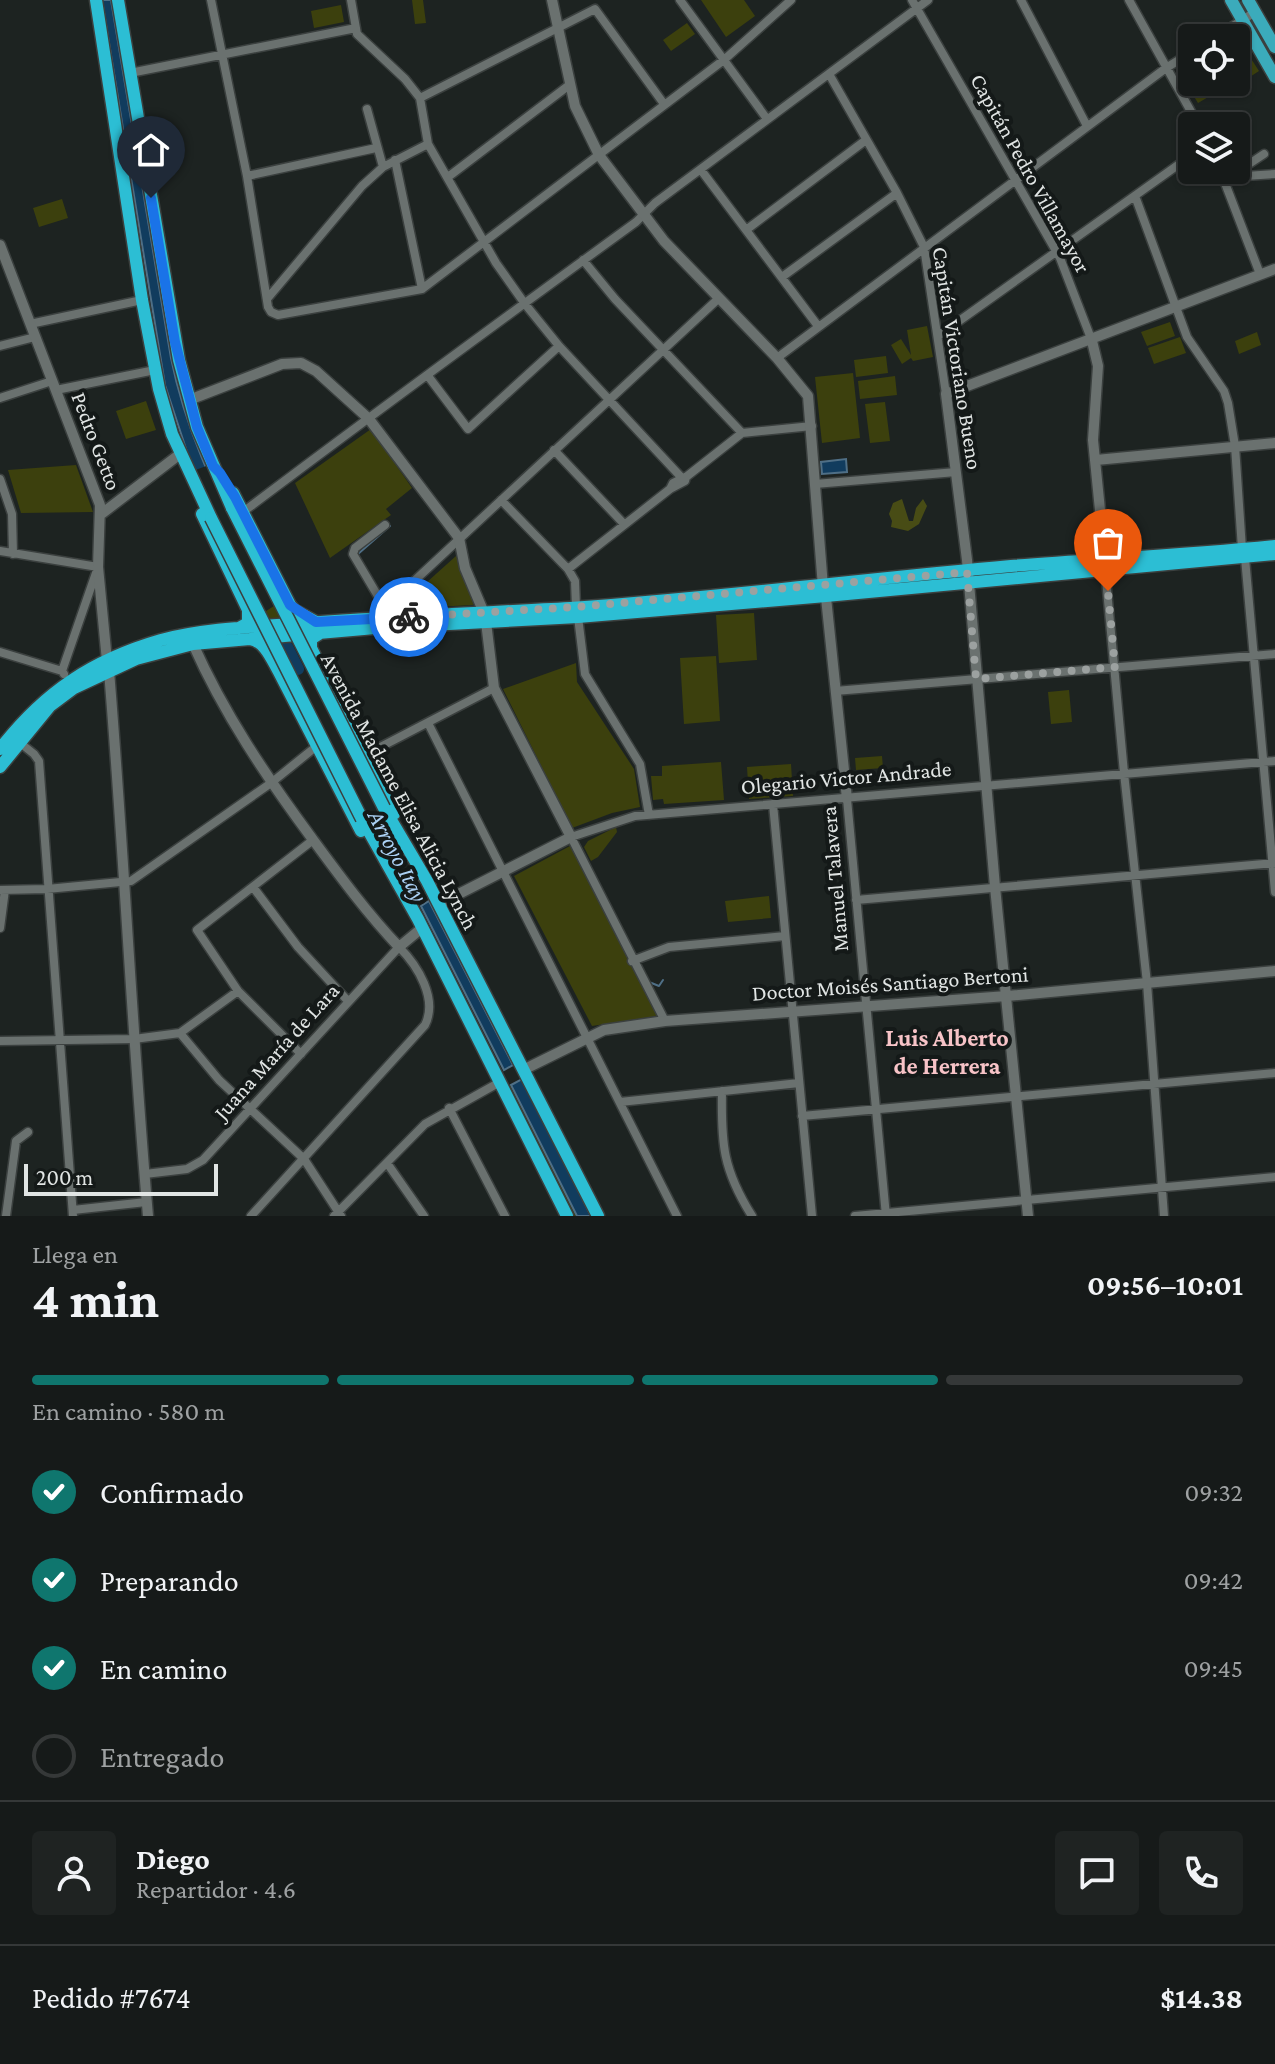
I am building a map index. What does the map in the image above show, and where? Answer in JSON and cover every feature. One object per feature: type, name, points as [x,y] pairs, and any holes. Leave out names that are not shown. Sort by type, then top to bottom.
[{"type":"highway","name":"Avenida Madame Elisa Alicia Lynch","points":[[96,0],[142,300],[155,370],[180,454],[362,819],[422,928],[598,1216]]},
{"type":"highway","name":"Avenida Madame Elisa Alicia Lynch","points":[[118,0],[175,342],[189,400],[213,466],[384,808],[439,904],[567,1216]]},
{"type":"highway","points":[[191,477],[201,513],[248,610],[248,623],[242,634]]},
{"type":"highway","points":[[237,510],[290,605],[319,627]]},
{"type":"highway","points":[[1244,553],[1275,546]]},
{"type":"highway","points":[[0,767],[62,696],[108,666],[163,640],[319,627],[577,612],[1105,564],[1244,553],[1275,554]]},
{"type":"highway","points":[[427,881],[311,648],[311,639],[319,627],[382,614],[485,618]]},
{"type":"highway","points":[[0,749],[65,676],[242,634],[264,647],[362,833],[389,868]]},
{"type":"main road","points":[[1231,0],[1275,77]]},
{"type":"main road","points":[[1248,0],[1275,47]]},
{"type":"street","points":[[211,0],[247,176],[267,299],[271,312],[278,315],[422,289],[725,59],[791,0]]},
{"type":"street","points":[[351,0],[357,34],[405,79],[420,98],[428,144],[525,304],[559,346],[684,477]]},
{"type":"street","name":"Manuel Talavera","points":[[552,0],[568,86],[599,155],[664,241],[777,358],[808,396],[886,1215]]},
{"type":"street","points":[[680,0],[767,119]]},
{"type":"street","points":[[237,510],[428,376],[829,74],[914,4],[928,0]]},
{"type":"street","points":[[1021,0],[1087,126]]},
{"type":"street","points":[[1129,0],[1191,112]]},
{"type":"street","name":"Capitán Pedro Villamayor","points":[[914,4],[1056,252],[1092,341],[1098,366],[1093,423],[1105,564]]},
{"type":"street","points":[[420,98],[595,9],[664,104]]},
{"type":"street","points":[[1236,24],[1255,12]]},
{"type":"street","points":[[130,73],[356,28]]},
{"type":"street","points":[[777,358],[1178,61]]},
{"type":"street","name":"Capitán Victoriano Bueno","points":[[829,74],[924,247],[968,577],[1028,1216]]},
{"type":"street","points":[[448,177],[568,86]]},
{"type":"street","points":[[367,109],[383,167]]},
{"type":"street","points":[[746,230],[866,140]]},
{"type":"street","points":[[267,299],[362,186],[383,167],[428,144]]},
{"type":"street","points":[[247,176],[376,148]]},
{"type":"street","points":[[1250,163],[1264,154]]},
{"type":"street","points":[[395,160],[422,289]]},
{"type":"street","points":[[938,336],[1178,165]]},
{"type":"street","points":[[701,170],[818,326]]},
{"type":"street","points":[[1250,176],[1275,174]]},
{"type":"street","points":[[1229,184],[1260,274]]},
{"type":"street","points":[[782,277],[897,193]]},
{"type":"street","points":[[1135,196],[1175,307],[1194,349],[1224,391],[1235,446],[1275,892]]},
{"type":"street","name":"Pedro Getto","points":[[0,245],[100,505],[98,567],[125,883],[148,1216]]},
{"type":"street","points":[[583,260],[742,433]]},
{"type":"street","points":[[946,394],[1275,269]]},
{"type":"street","points":[[385,525],[355,548],[353,554],[382,614],[459,538],[718,299]]},
{"type":"street","points":[[30,324],[142,300]]},
{"type":"street","points":[[0,346],[35,337]]},
{"type":"street","points":[[428,376],[468,429],[559,346]]},
{"type":"street","points":[[189,400],[282,364],[296,362],[316,371],[369,419],[459,538],[465,568],[485,618],[494,688],[665,1021]]},
{"type":"street","points":[[0,398],[155,370]]},
{"type":"street","points":[[568,569],[670,489],[678,487],[685,481],[684,477],[742,433],[812,426]]},
{"type":"street","points":[[1096,460],[1275,443]]},
{"type":"street","points":[[554,450],[624,524]]},
{"type":"street","points":[[100,515],[180,454]]},
{"type":"street","points":[[815,484],[956,472]]},
{"type":"street","points":[[0,479],[12,514],[13,554]]},
{"type":"street","points":[[501,500],[568,569],[575,581],[585,674],[640,764],[649,815]]},
{"type":"street","points":[[0,551],[98,567],[65,676],[0,652]]},
{"type":"street","points":[[1105,564],[1147,983],[1164,1216]]},
{"type":"street","points":[[193,644],[232,722],[271,783],[369,915],[409,957],[423,982],[429,1008],[428,1019],[251,1216]]},
{"type":"street","points":[[835,691],[1275,654]]},
{"type":"street","points":[[365,755],[494,688]]},
{"type":"street","points":[[428,723],[677,1216]]},
{"type":"street","points":[[19,742],[39,761],[73,1213],[146,1202]]},
{"type":"street","points":[[0,928],[3,890],[125,883],[135,879],[271,783],[318,745]]},
{"type":"street","name":"Olegario Victor Andrade","points":[[439,904],[571,837],[619,820],[988,784],[1275,761]]},
{"type":"street","points":[[773,804],[812,1216]]},
{"type":"street","points":[[301,1054],[238,991],[197,930],[313,840]]},
{"type":"street","points":[[856,900],[1274,863]]},
{"type":"street","points":[[253,887],[298,947],[348,1001]]},
{"type":"street","name":"Juana María de Lara","points":[[145,1174],[184,1170],[200,1163],[399,947],[422,928]]},
{"type":"street","points":[[632,961],[669,947],[785,936]]},
{"type":"street","name":"Doctor Moisés Santiago Bertoni","points":[[512,1076],[604,1030],[665,1021],[1007,996],[1275,971]]},
{"type":"street","points":[[0,1041],[134,1039],[180,1033],[238,991]]},
{"type":"street","points":[[180,1033],[199,1058],[304,1159],[338,1215],[416,1132],[449,1108],[512,1076]]},
{"type":"street","points":[[802,1116],[1275,1073]]},
{"type":"street","points":[[620,1102],[799,1083]]},
{"type":"street","points":[[722,1091],[721,1140],[726,1164],[737,1193],[752,1216]]},
{"type":"street","points":[[449,1108],[505,1216]]},
{"type":"street","points":[[6,1216],[16,1141],[28,1132]]},
{"type":"street","points":[[387,1163],[424,1216]]},
{"type":"street","points":[[855,1216],[1275,1177]]},
{"type":"green space","points":[[412,0],[423,0],[426,23],[415,24]]},
{"type":"green space","points":[[701,0],[744,0],[755,16],[726,37]]},
{"type":"green space","points":[[341,5],[344,22],[314,28],[311,11]]},
{"type":"green space","points":[[687,23],[695,34],[671,51],[663,40]]},
{"type":"green space","points":[[1250,57],[1259,71],[1250,77]]},
{"type":"green space","points":[[1194,96],[1210,96],[1198,103]]},
{"type":"green space","points":[[62,199],[68,218],[39,227],[33,208]]},
{"type":"green space","points":[[1170,322],[1175,336],[1147,346],[1141,332]]},
{"type":"green space","points":[[927,326],[933,357],[913,361],[911,358],[902,364],[891,345],[901,339],[911,355],[907,330]]},
{"type":"green space","points":[[1257,332],[1261,345],[1239,354],[1235,341]]},
{"type":"green space","points":[[1180,337],[1186,353],[1154,364],[1148,348]]},
{"type":"green space","points":[[886,356],[888,373],[856,377],[854,360]]},
{"type":"green space","points":[[853,373],[860,438],[822,443],[815,377]]},
{"type":"green space","points":[[895,376],[897,395],[860,399],[858,381]]},
{"type":"green space","points":[[181,384],[282,620],[267,621],[184,454],[165,388],[183,445],[219,497],[194,439],[177,385]]},
{"type":"green space","points":[[146,401],[156,430],[126,439],[116,411]]},
{"type":"green space","points":[[885,402],[890,441],[870,443],[865,404]]},
{"type":"green space","points":[[371,429],[412,488],[386,509],[391,515],[330,558],[295,483]]},
{"type":"green space","points":[[76,465],[93,512],[21,513],[8,470]]},
{"type":"green space","points":[[902,499],[909,521],[913,521],[916,508],[923,499],[927,506],[919,524],[908,531],[891,527],[889,514],[893,503]]},
{"type":"green space","points":[[456,556],[475,596],[473,605],[397,609]]},
{"type":"green space","points":[[754,613],[757,660],[719,663],[716,615]]},
{"type":"green space","points":[[716,656],[720,721],[684,724],[680,658]]},
{"type":"green space","points":[[576,663],[577,682],[634,769],[640,807],[612,813],[572,828],[503,689]]},
{"type":"green space","points":[[1069,690],[1072,722],[1051,724],[1048,692]]},
{"type":"green space","points":[[882,756],[883,768],[856,770],[855,758]]},
{"type":"green space","points":[[721,762],[724,800],[664,804],[663,799],[653,800],[651,776],[662,776],[662,766]]},
{"type":"green space","points":[[791,764],[793,796],[749,799],[747,767]]},
{"type":"green space","points":[[616,827],[617,832],[598,857],[591,861],[584,847],[588,841]]},
{"type":"green space","points":[[570,846],[657,1016],[592,1026],[514,876]]},
{"type":"green space","points":[[769,896],[771,918],[728,922],[725,901]]},
{"type":"green space","points":[[510,1085],[576,1216],[572,1216],[507,1087]]},
{"type":"water","points":[[102,0],[111,0],[177,384],[202,458],[246,552],[190,461],[165,385]]},
{"type":"water","points":[[846,459],[847,472],[822,474],[821,462]]},
{"type":"water","points":[[429,901],[513,1065],[504,1070],[421,906]]},
{"type":"water","points":[[522,1079],[591,1216],[577,1216],[511,1085]]},
{"type":"pier","points":[[209,465],[277,604],[263,613],[190,472]]},
{"type":"pier","points":[[299,652],[423,880],[407,888],[340,766],[286,654]]},
{"type":"waterway","points":[[358,554],[390,526]]},
{"type":"waterway","name":"Arroyo Itay","points":[[287,647],[298,669]]},
{"type":"waterway","points":[[649,982],[659,986],[663,980]]},
{"type":"way so far","points":[[409,617],[576,607],[967,572],[976,679],[1115,667],[1108,591]]},
{"type":"district","name":"Luis Alberto de Herrera","points":[[947,1052]]},
{"type":"route","points":[[151,198],[175,342],[197,427],[213,466],[235,497],[290,605],[316,622],[409,617]]}]
